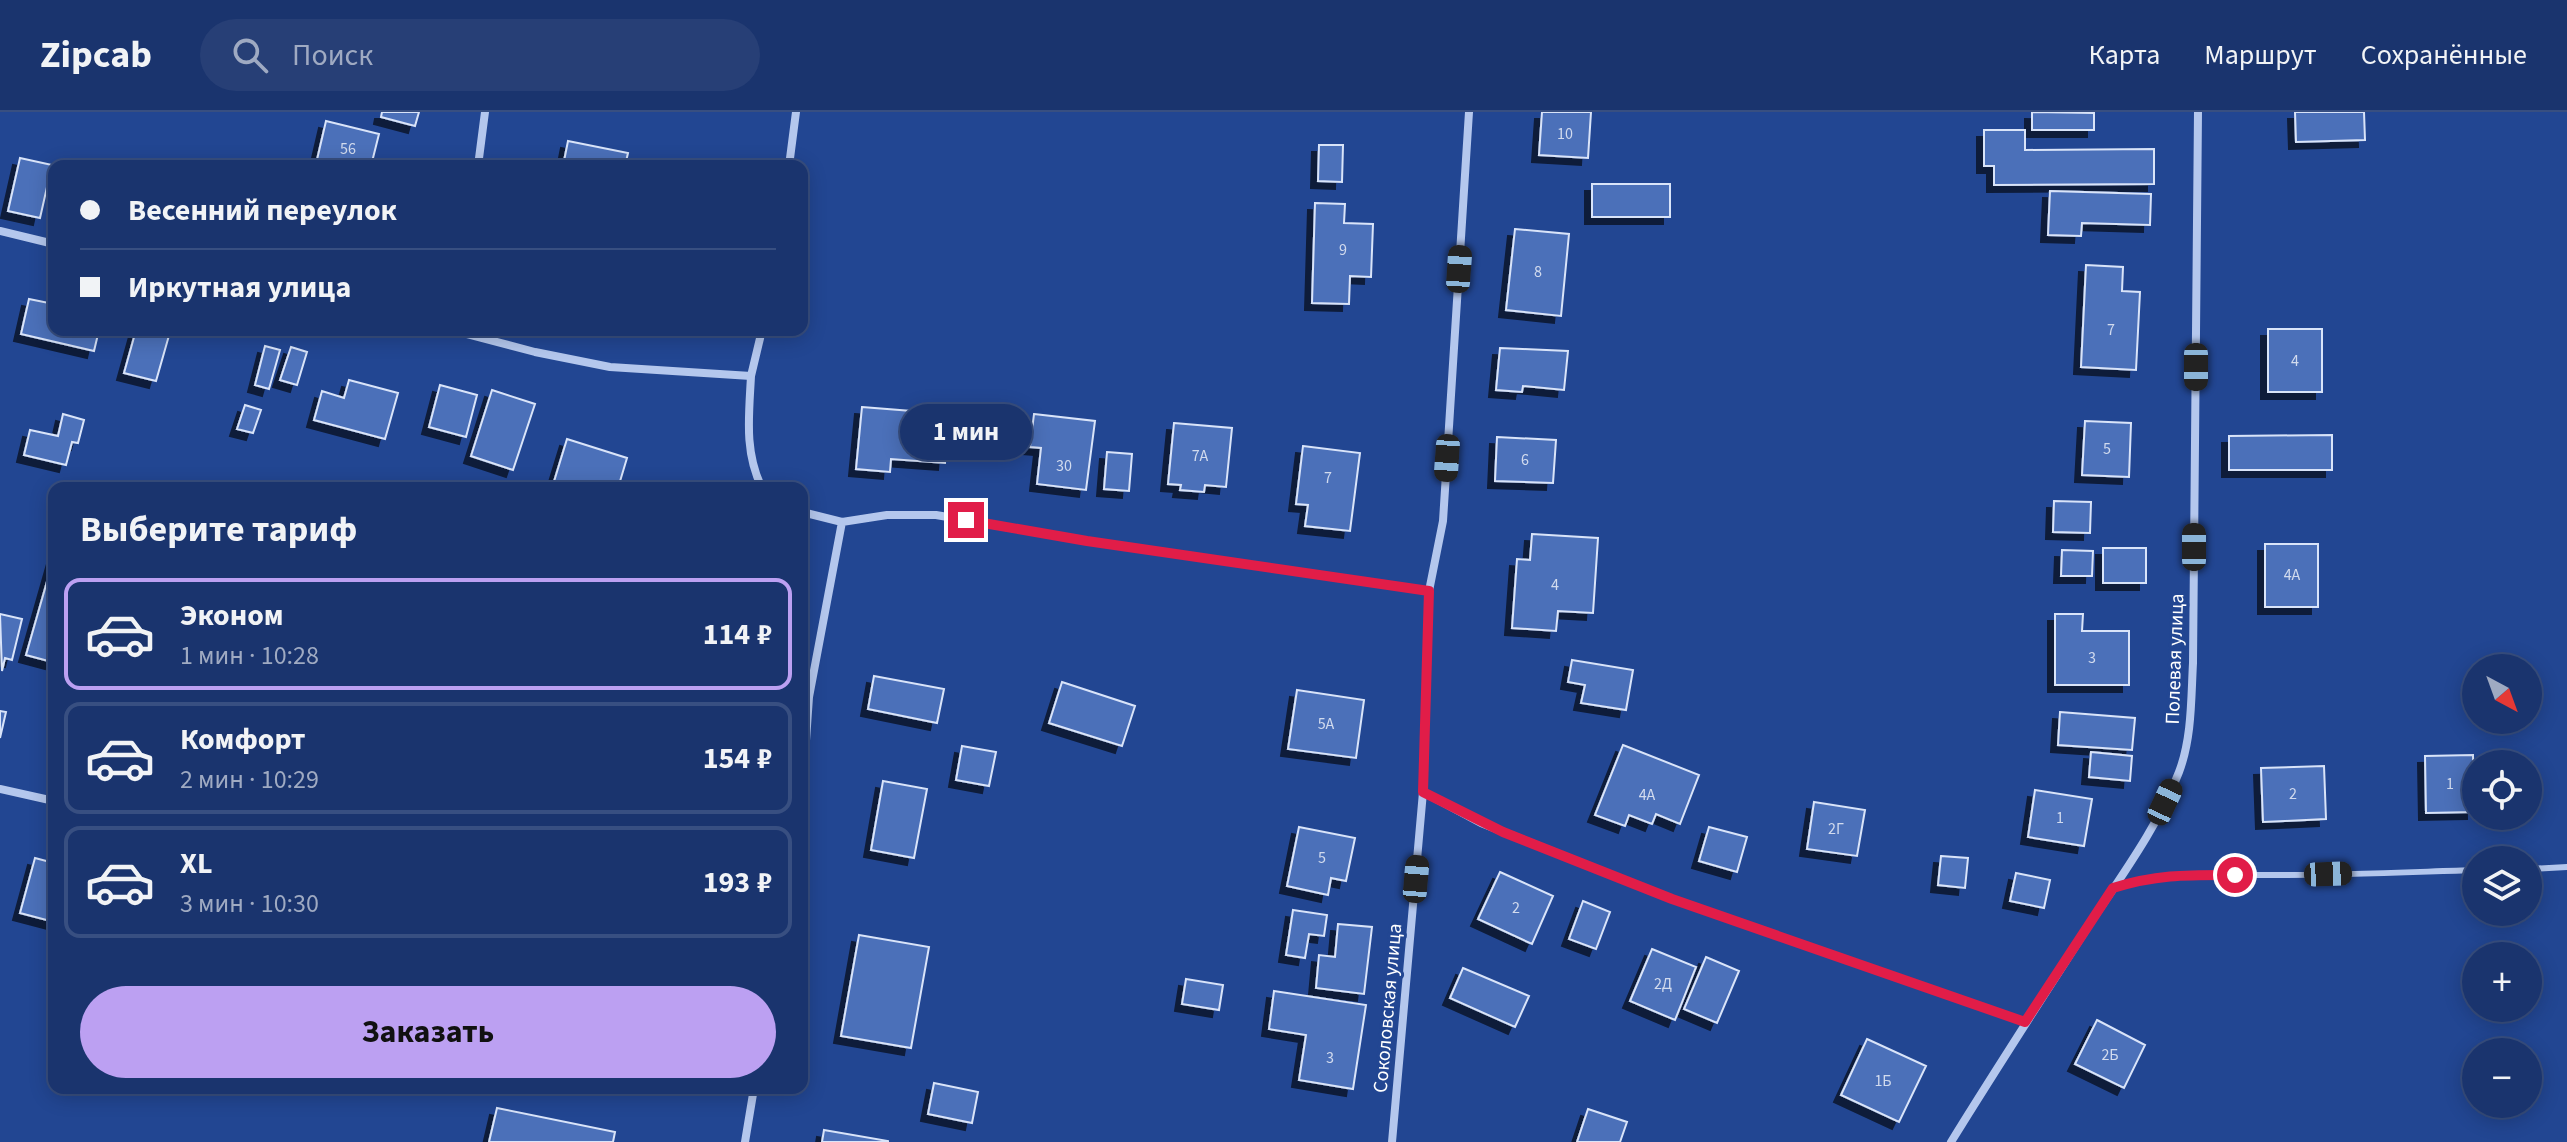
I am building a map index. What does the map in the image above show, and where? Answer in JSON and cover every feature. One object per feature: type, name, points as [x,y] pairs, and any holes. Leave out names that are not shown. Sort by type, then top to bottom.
[{"type":"street","points":[[479,160],[485,112]]},
{"type":"street","points":[[790,160],[796,112]]},
{"type":"street","name":"Соколовская улица","points":[[1392,1142],[1423,792],[1429,591],[1443,521],[1469,112]]},
{"type":"street","name":"Полевая улица","points":[[1951,1142],[2113,888],[2165,802],[2179,771],[2190,720],[2193,663],[2198,112]]},
{"type":"street","points":[[0,231],[48,243]]},
{"type":"street","points":[[478,336],[535,352],[610,367],[751,376]]},
{"type":"street","points":[[759,482],[750,455],[751,376],[761,336]]},
{"type":"street","points":[[808,514],[842,522],[887,515],[936,515],[1102,544],[1429,591]]},
{"type":"street","points":[[808,712],[842,522]]},
{"type":"street","points":[[0,789],[48,800]]},
{"type":"street","points":[[1423,792],[1494,829],[1672,899],[2025,1022]]},
{"type":"street","points":[[745,1142],[753,1094]]},
{"type":"lane","points":[[2542,868],[2567,867]]},
{"type":"lane","points":[[2113,888],[2176,874],[2462,870]]},
{"type":"building","points":[[382,112],[419,112],[415,126],[381,117]]},
{"type":"building","points":[[1542,112],[1591,112],[1588,158],[1539,155]]},
{"type":"building","points":[[2032,112],[2094,113],[2094,130],[2032,130]]},
{"type":"building","points":[[2295,112],[2364,112],[2365,140],[2296,142]]},
{"type":"building","points":[[326,121],[379,134],[372,160],[317,160]]},
{"type":"building","points":[[1984,130],[2025,130],[2025,150],[2154,149],[2154,184],[1994,185],[1994,166],[1984,166]]},
{"type":"building","points":[[568,141],[628,153],[626,160],[564,160]]},
{"type":"building","points":[[1319,145],[1343,145],[1342,182],[1318,181]]},
{"type":"building","points":[[20,158],[48,164],[48,183],[40,218],[8,211]]},
{"type":"building","points":[[1592,184],[1670,184],[1670,217],[1592,217]]},
{"type":"building","points":[[2050,191],[2151,194],[2150,225],[2082,223],[2081,236],[2048,235]]},
{"type":"building","points":[[1315,203],[1345,204],[1344,223],[1373,224],[1371,277],[1350,276],[1349,304],[1312,303]]},
{"type":"building","points":[[1515,229],[1569,234],[1561,316],[1506,310]]},
{"type":"building","points":[[2086,265],[2123,267],[2122,291],[2140,292],[2136,370],[2081,367]]},
{"type":"building","points":[[29,299],[48,303],[48,336],[98,336],[94,351],[21,334]]},
{"type":"building","points":[[2268,329],[2322,329],[2322,392],[2268,392]]},
{"type":"building","points":[[134,336],[169,336],[156,381],[124,373]]},
{"type":"building","points":[[265,346],[280,350],[269,389],[255,385]]},
{"type":"building","points":[[291,347],[307,352],[297,385],[280,380]]},
{"type":"building","points":[[1500,348],[1568,351],[1564,390],[1523,386],[1522,392],[1496,390]]},
{"type":"building","points":[[349,380],[398,393],[385,439],[314,420],[322,391],[344,398]]},
{"type":"building","points":[[440,385],[477,395],[466,437],[429,427]]},
{"type":"building","points":[[492,390],[535,404],[513,470],[471,456]]},
{"type":"building","points":[[245,405],[261,410],[253,433],[237,429]]},
{"type":"building","points":[[862,407],[949,414],[945,463],[891,459],[890,472],[856,469]]},
{"type":"building","points":[[63,414],[84,420],[78,443],[72,442],[66,465],[24,455],[30,430],[58,436]]},
{"type":"building","points":[[1034,414],[1095,421],[1086,490],[1037,484],[1041,448],[1030,447]]},
{"type":"building","points":[[2085,421],[2131,423],[2129,477],[2082,475]]},
{"type":"building","points":[[1174,423],[1232,428],[1226,487],[1205,485],[1204,492],[1180,490],[1181,485],[1168,484]]},
{"type":"building","points":[[2332,435],[2332,470],[2229,470],[2229,436]]},
{"type":"building","points":[[1497,437],[1556,440],[1553,483],[1495,481]]},
{"type":"building","points":[[567,439],[627,458],[620,482],[554,482]]},
{"type":"building","points":[[1303,446],[1360,453],[1350,531],[1305,526],[1308,505],[1296,504]]},
{"type":"building","points":[[1107,452],[1132,454],[1129,491],[1104,489]]},
{"type":"building","points":[[2054,501],[2091,502],[2090,533],[2053,532]]},
{"type":"building","points":[[1532,534],[1598,538],[1593,613],[1558,611],[1556,631],[1512,628],[1517,559],[1530,560]]},
{"type":"building","points":[[2265,544],[2318,544],[2318,607],[2265,607]]},
{"type":"building","points":[[2103,548],[2146,548],[2146,583],[2103,583]]},
{"type":"building","points":[[2062,550],[2093,551],[2092,576],[2061,576]]},
{"type":"building","points":[[48,578],[48,661],[26,655]]},
{"type":"building","points":[[0,614],[22,619],[12,660],[5,658],[2,671]]},
{"type":"building","points":[[2055,614],[2083,614],[2082,631],[2129,631],[2129,685],[2055,685]]},
{"type":"building","points":[[1572,660],[1633,670],[1626,710],[1581,703],[1585,685],[1568,682]]},
{"type":"building","points":[[874,676],[944,689],[937,723],[868,709]]},
{"type":"building","points":[[1062,682],[1135,706],[1122,746],[1049,723]]},
{"type":"building","points":[[1297,690],[1364,700],[1356,758],[1288,749]]},
{"type":"building","points":[[0,711],[6,712],[0,738]]},
{"type":"building","points":[[2060,712],[2135,718],[2132,750],[2058,745]]},
{"type":"building","points":[[1623,745],[1699,775],[1680,824],[1656,814],[1652,824],[1629,815],[1625,826],[1595,815]]},
{"type":"building","points":[[962,746],[996,752],[989,786],[956,780]]},
{"type":"building","points":[[2091,752],[2132,756],[2130,781],[2089,777]]},
{"type":"building","points":[[2462,755],[2462,812],[2426,813],[2425,756]]},
{"type":"building","points":[[2324,766],[2326,819],[2263,822],[2261,768]]},
{"type":"building","points":[[883,781],[927,789],[914,858],[871,850]]},
{"type":"building","points":[[2035,790],[2092,799],[2084,846],[2028,837]]},
{"type":"building","points":[[1814,802],[1865,810],[1857,856],[1807,849]]},
{"type":"building","points":[[1299,827],[1355,838],[1346,881],[1331,878],[1328,895],[1287,886]]},
{"type":"building","points":[[1709,827],[1747,837],[1737,872],[1699,861]]},
{"type":"building","points":[[1941,856],[1968,858],[1965,888],[1938,885]]},
{"type":"building","points":[[35,858],[48,861],[48,920],[20,913]]},
{"type":"building","points":[[1500,872],[1553,896],[1532,944],[1478,919]]},
{"type":"building","points":[[2016,873],[2050,880],[2044,908],[2010,901]]},
{"type":"building","points":[[1583,901],[1610,912],[1596,949],[1569,939]]},
{"type":"building","points":[[1293,910],[1327,915],[1324,936],[1309,934],[1305,958],[1286,955]]},
{"type":"building","points":[[1338,924],[1372,927],[1364,994],[1316,988],[1319,955],[1335,957]]},
{"type":"building","points":[[859,935],[929,947],[911,1048],[841,1036]]},
{"type":"building","points":[[1652,949],[1696,967],[1675,1020],[1630,1001]]},
{"type":"building","points":[[1706,957],[1739,971],[1717,1023],[1684,1009]]},
{"type":"building","points":[[1463,968],[1529,996],[1515,1027],[1450,998]]},
{"type":"building","points":[[1186,979],[1223,985],[1219,1010],[1182,1004]]},
{"type":"building","points":[[1274,991],[1366,1005],[1353,1089],[1299,1080],[1306,1035],[1269,1029]]},
{"type":"building","points":[[2097,1020],[2145,1045],[2124,1088],[2075,1064]]},
{"type":"building","points":[[1867,1039],[1926,1066],[1899,1122],[1841,1095]]},
{"type":"building","points":[[934,1083],[978,1092],[972,1123],[928,1114]]},
{"type":"building","points":[[497,1108],[615,1132],[613,1142],[489,1142]]},
{"type":"building","points":[[1588,1109],[1627,1122],[1620,1142],[1577,1142]]},
{"type":"building","points":[[824,1130],[888,1141],[888,1142],[822,1142]]},
{"type":"route","points":[[966,520],[1087,541],[1429,591],[1423,792],[1481,823],[1546,851],[1672,899],[2025,1022],[2113,888],[2176,874],[2235,875]]}]
